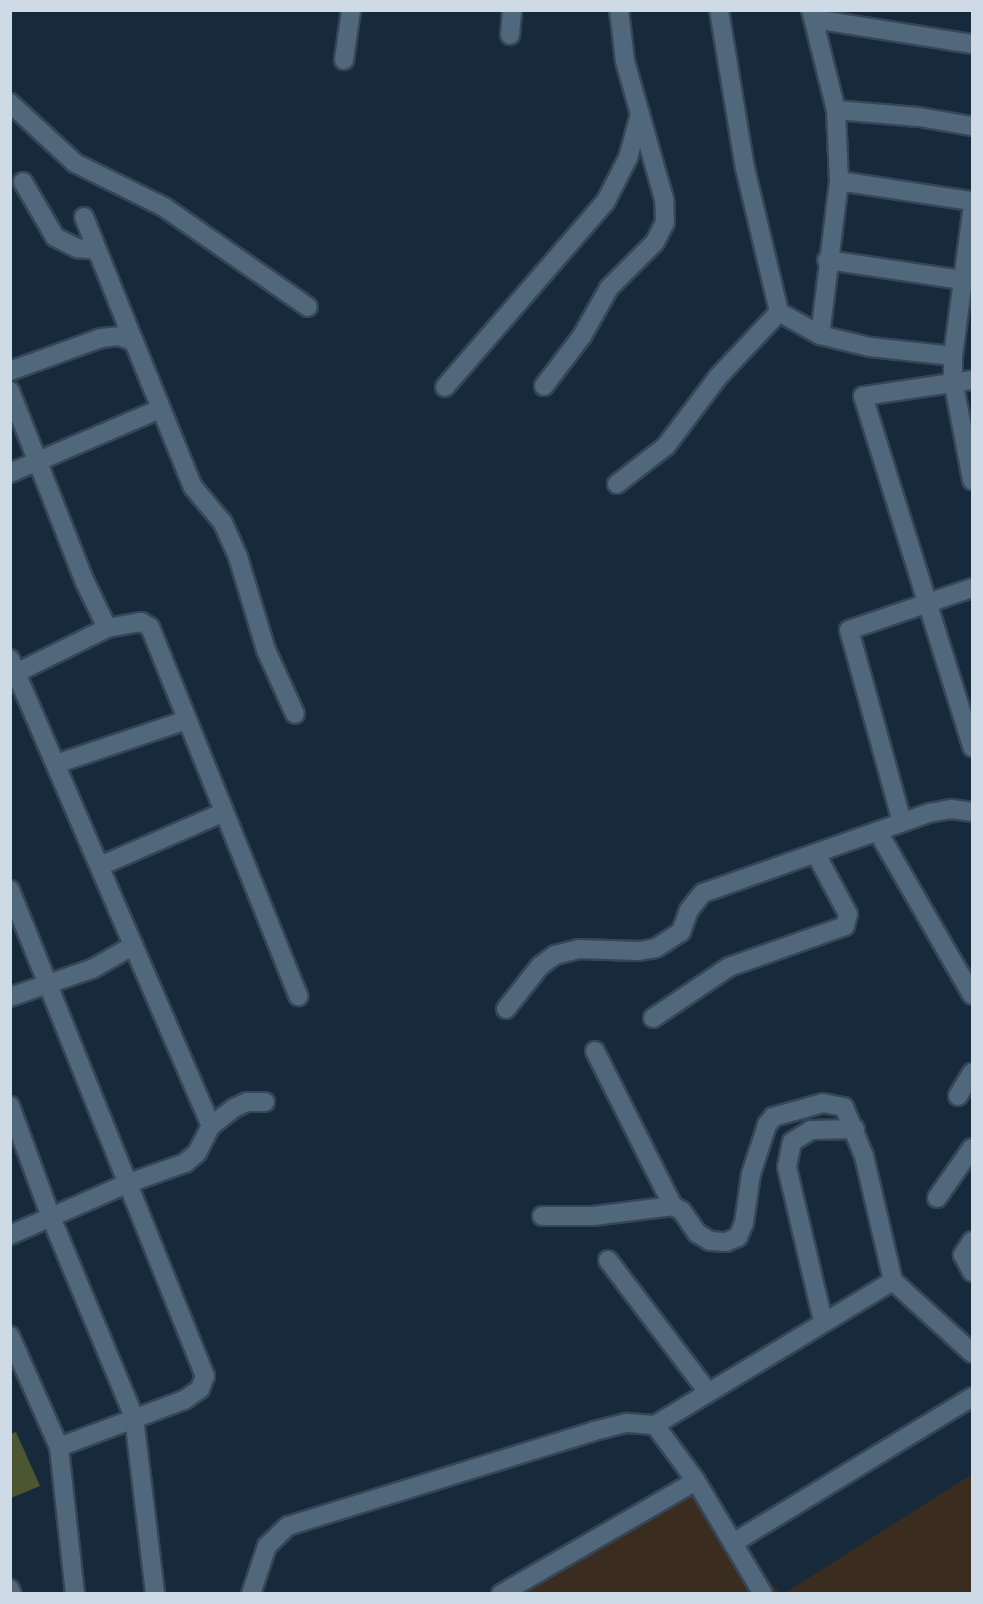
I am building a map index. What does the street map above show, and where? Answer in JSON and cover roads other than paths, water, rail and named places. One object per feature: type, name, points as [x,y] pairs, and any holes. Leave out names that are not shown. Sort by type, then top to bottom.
[{"type":"street","points":[[344,60],[351,10]]},
{"type":"street","points":[[510,35],[512,10]]},
{"type":"street","points":[[544,386],[582,336],[609,288],[662,229],[666,207],[625,61],[619,10]]},
{"type":"street","points":[[719,10],[745,168],[779,312],[820,336],[870,346],[953,356]]},
{"type":"street","points":[[820,336],[826,260],[839,181],[836,110],[813,15],[972,44]]},
{"type":"street","points":[[10,103],[75,163],[164,207],[308,307]]},
{"type":"street","points":[[836,110],[919,117],[972,126]]},
{"type":"street","points":[[446,387],[606,201],[628,158],[640,112]]},
{"type":"street","points":[[839,181],[972,201]]},
{"type":"street","points":[[23,182],[55,237],[77,248],[97,250]]},
{"type":"street","points":[[972,212],[953,356],[953,380],[972,480]]},
{"type":"street","points":[[84,217],[193,487],[223,523],[238,557],[266,650],[295,714]]},
{"type":"street","points":[[826,260],[963,280]]},
{"type":"street","points":[[618,484],[666,446],[718,377],[779,312]]},
{"type":"street","points":[[10,371],[101,338],[118,336],[134,342]]},
{"type":"street","points":[[972,380],[953,380],[863,395],[972,747]]},
{"type":"street","points":[[10,391],[40,460],[85,582],[107,628]]},
{"type":"street","points":[[10,473],[160,410]]},
{"type":"street","points":[[902,822],[849,630],[927,601],[972,588]]},
{"type":"street","points":[[211,1126],[13,666],[107,628],[141,622],[150,627],[298,996]]},
{"type":"street","points":[[56,764],[187,720]]},
{"type":"street","points":[[506,1010],[540,966],[555,955],[579,949],[656,948],[681,932],[692,904],[703,893],[940,810],[972,812]]},
{"type":"street","points":[[100,866],[224,812]]},
{"type":"street","points":[[878,832],[972,995]]},
{"type":"street","points":[[653,1018],[729,967],[845,926],[848,914],[816,854]]},
{"type":"street","points":[[10,890],[46,985],[205,1376],[200,1389],[184,1400],[59,1447]]},
{"type":"street","points":[[10,997],[92,969],[134,945]]},
{"type":"street","points":[[595,1051],[673,1206],[682,1211],[697,1233],[710,1241],[738,1237],[756,1155],[773,1117],[823,1103],[844,1107],[855,1129],[893,1281],[972,1353]]},
{"type":"street","points":[[958,1096],[972,1073]]},
{"type":"street","points":[[10,1234],[126,1184],[185,1163],[197,1154],[211,1126],[247,1102],[265,1102]]},
{"type":"street","points":[[10,1106],[50,1215],[134,1417],[155,1593]]},
{"type":"street","points":[[823,1321],[787,1167],[792,1142],[811,1130],[855,1129]]},
{"type":"street","points":[[937,1198],[972,1148]]},
{"type":"street","points":[[542,1216],[593,1216],[673,1206]]},
{"type":"street","points":[[972,1240],[963,1255],[972,1272]]},
{"type":"street","points":[[608,1260],[708,1392]]},
{"type":"street","points":[[251,1593],[267,1546],[288,1527],[594,1431],[627,1423],[655,1425],[823,1321],[893,1281]]},
{"type":"street","points":[[10,1336],[59,1447],[75,1593]]},
{"type":"street","points":[[733,1543],[972,1397]]},
{"type":"street","points":[[655,1425],[696,1481],[763,1593]]},
{"type":"street","points":[[501,1593],[696,1481]]},
{"type":"street","points":[[10,1589],[12,1593]]}]
